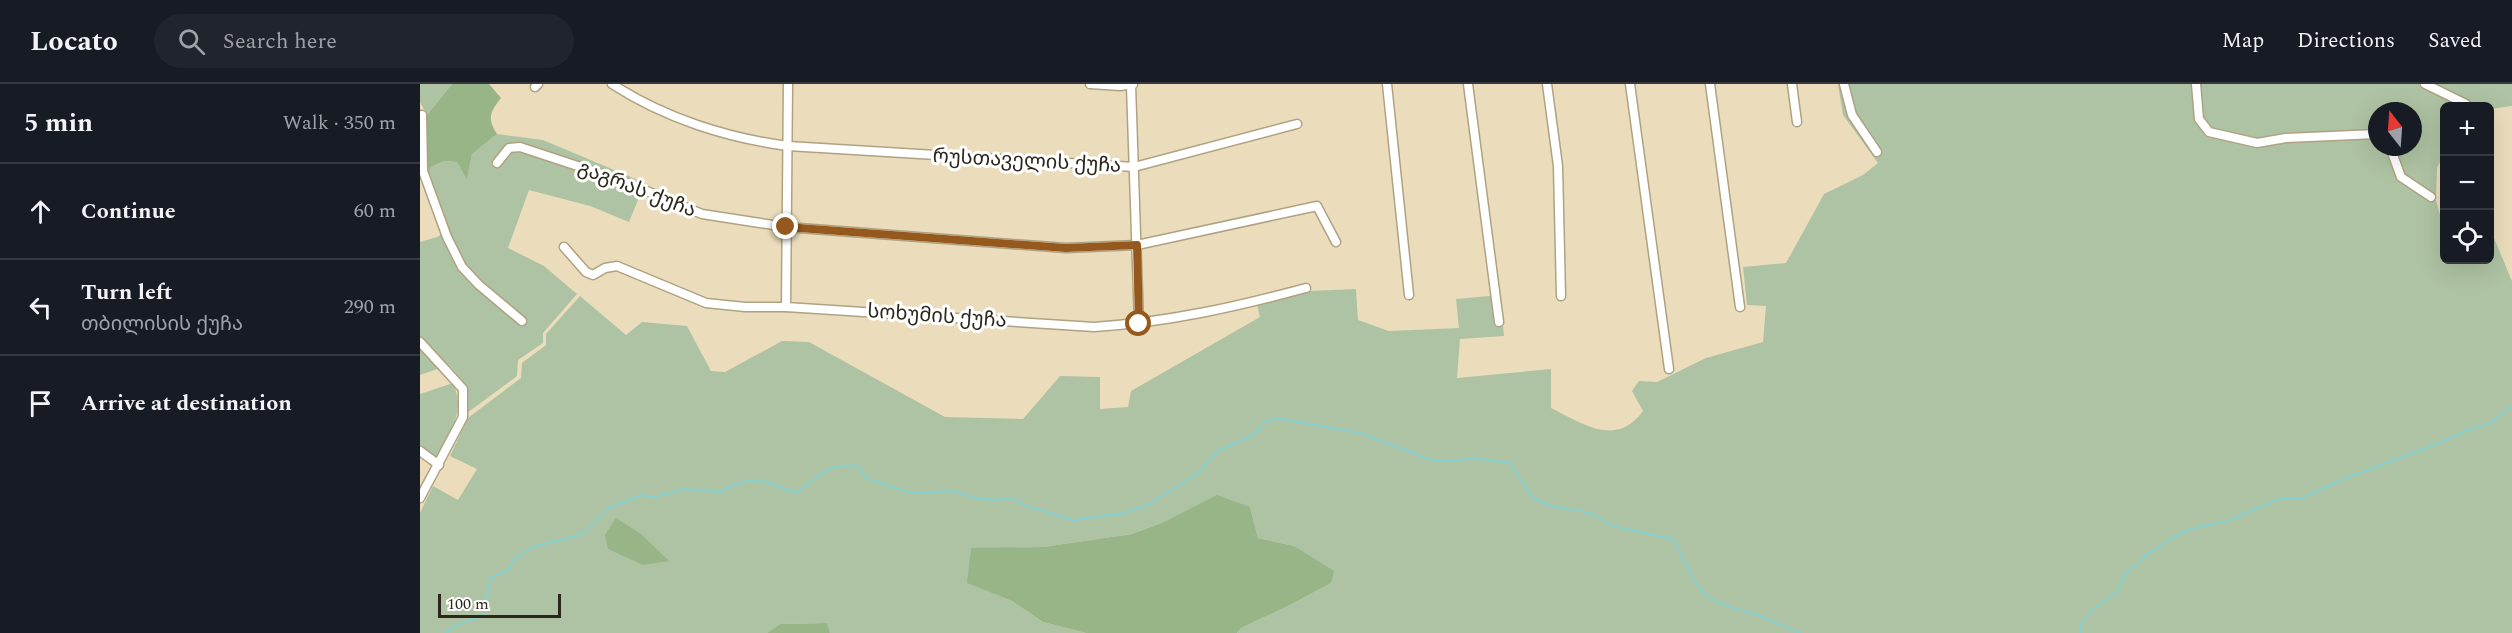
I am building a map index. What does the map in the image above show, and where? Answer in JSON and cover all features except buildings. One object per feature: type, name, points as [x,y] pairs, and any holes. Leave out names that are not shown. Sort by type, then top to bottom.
[{"type":"street","name":"რუსთაველის ქუჩა","points":[[612,84],[666,113],[697,125],[757,142],[788,147],[1134,167],[1297,124]]},
{"type":"street","points":[[786,307],[788,84]]},
{"type":"street","points":[[1090,84],[1132,84],[1139,324]]},
{"type":"street","points":[[1387,84],[1409,295]]},
{"type":"street","points":[[1468,84],[1499,322]]},
{"type":"street","points":[[1547,84],[1558,165],[1561,296]]},
{"type":"street","points":[[1630,84],[1669,369]]},
{"type":"street","points":[[1710,84],[1740,306]]},
{"type":"street","points":[[1791,84],[1797,122]]},
{"type":"street","points":[[1844,84],[1852,115],[1877,152]]},
{"type":"street","points":[[2196,84],[2199,119],[2209,132],[2257,142],[2286,138],[2368,134]]},
{"type":"street","points":[[2425,84],[2462,102]]},
{"type":"street","points":[[421,115],[423,171],[447,237],[462,267],[479,285],[522,321]]},
{"type":"street","name":"გაგრას ქუჩა","points":[[496,163],[509,148],[520,147],[620,180],[702,214],[786,227],[1066,248],[1137,245],[1317,207],[1336,242]]},
{"type":"street","points":[[2394,156],[2402,177],[2431,196]]},
{"type":"street","name":"სოხუმის ქუჩა","points":[[564,247],[586,272],[594,275],[605,268],[617,266],[706,303],[1094,327],[1139,324],[1230,309],[1306,288]]},
{"type":"street","points":[[420,342],[463,389],[463,417],[420,498]]},
{"type":"street","points":[[420,451],[439,465]]},
{"type":"green space","points":[[420,84],[452,84],[427,115],[420,102]]},
{"type":"green space","points":[[452,84],[489,84],[501,98],[491,115],[497,134],[472,154],[467,179],[457,162],[444,161],[431,167],[429,173],[420,118],[427,115]]},
{"type":"green space","points":[[1838,84],[2512,84],[2512,106],[2494,108],[2494,102],[2440,102],[2440,162],[2437,168],[2436,201],[2440,214],[2440,264],[2494,264],[2494,238],[2512,281],[2512,633],[1237,633],[1241,628],[1331,583],[1294,546],[1258,538],[1250,507],[1164,522],[1132,534],[1043,547],[971,549],[968,583],[1012,601],[1043,622],[1086,633],[830,633],[826,623],[780,624],[767,633],[420,633],[420,513],[433,486],[458,500],[477,469],[450,456],[468,418],[521,378],[522,363],[546,345],[546,334],[580,296],[626,335],[642,322],[687,326],[711,371],[725,372],[782,341],[809,342],[945,417],[1023,419],[1060,376],[1100,377],[1100,409],[1128,407],[1131,391],[1260,317],[1257,305],[1309,291],[1356,289],[1358,320],[1389,331],[1459,328],[1456,299],[1500,295],[1504,336],[1460,339],[1457,378],[1551,369],[1551,408],[1587,426],[1611,431],[1633,422],[1643,411],[1632,391],[1639,381],[1657,382],[1706,358],[1763,342],[1766,306],[1747,305],[1743,267],[1786,263],[1824,194],[1863,175],[1878,163],[1843,115]]},
{"type":"green space","points":[[497,134],[543,140],[645,183],[629,222],[590,206],[529,190],[508,248],[544,266],[577,294],[543,333],[543,343],[518,360],[517,376],[467,413],[467,386],[449,365],[420,375],[420,242],[450,230],[429,173],[431,167],[444,161],[457,162],[467,178],[472,154]]},
{"type":"green space","points":[[453,383],[458,404],[455,422],[436,458],[420,446],[420,394]]},
{"type":"green space","points":[[1217,495],[1250,507],[1258,538],[1294,546],[1334,571],[1331,583],[1241,628],[1237,633],[1086,633],[1043,622],[1012,601],[967,583],[971,548],[1043,547],[1132,534],[1164,522]]},
{"type":"green space","points":[[616,518],[641,534],[669,561],[643,565],[608,549],[605,535]]},
{"type":"green space","points":[[827,623],[830,633],[767,633],[780,624]]},
{"type":"waterway","points":[[2080,633],[2080,626],[2094,608],[2118,592],[2124,576],[2147,555],[2170,539],[2190,529],[2227,521],[2279,499],[2302,498],[2348,477],[2437,444],[2472,428],[2489,424],[2512,405]]},
{"type":"waterway","points":[[445,633],[453,627],[483,615],[491,577],[509,570],[513,560],[532,547],[583,534],[609,508],[641,495],[654,497],[685,489],[720,492],[736,484],[754,480],[767,482],[796,493],[824,472],[847,465],[858,466],[866,478],[910,493],[953,491],[971,497],[993,500],[1014,498],[1024,505],[1073,520],[1124,513],[1148,505],[1199,472],[1216,452],[1253,435],[1265,422],[1276,418],[1360,433],[1434,461],[1474,458],[1510,463],[1532,497],[1548,505],[1591,513],[1613,526],[1672,539],[1697,585],[1709,597],[1800,633]]},
{"type":"route","points":[[786,227],[1066,248],[1137,245],[1139,324]]}]
